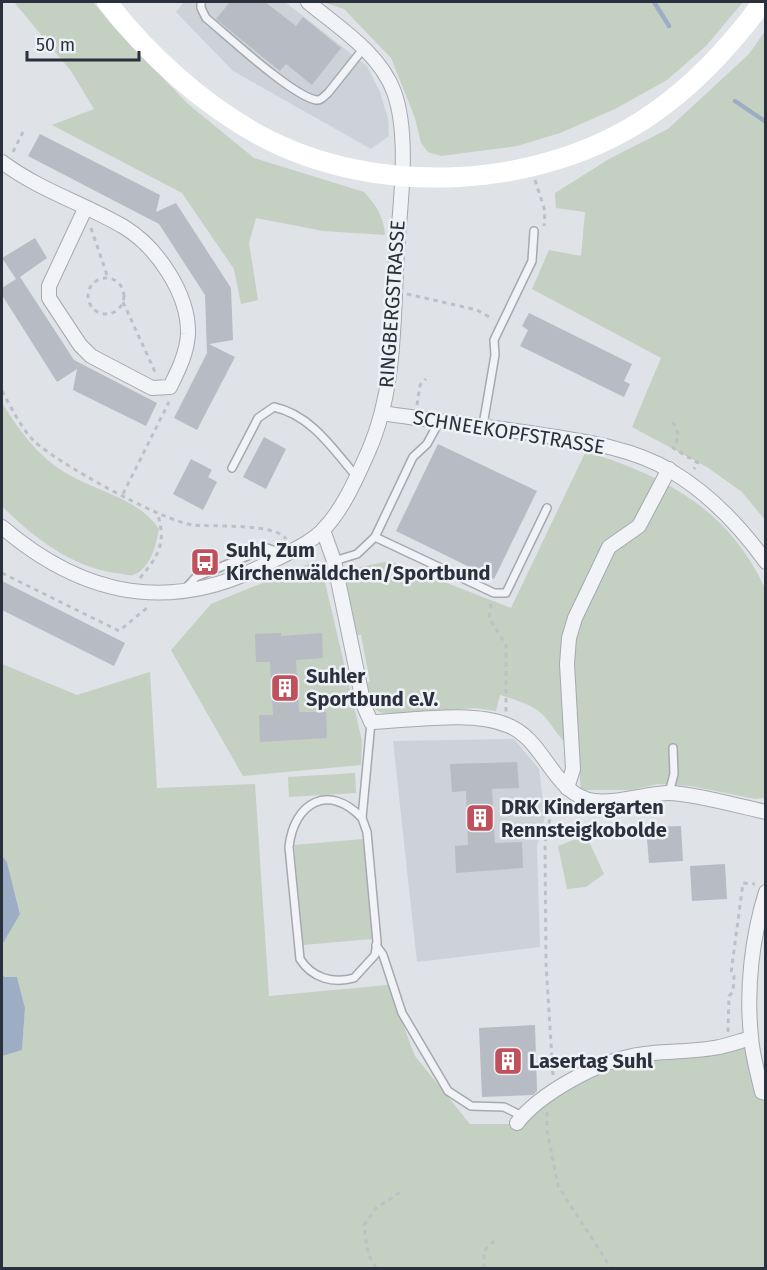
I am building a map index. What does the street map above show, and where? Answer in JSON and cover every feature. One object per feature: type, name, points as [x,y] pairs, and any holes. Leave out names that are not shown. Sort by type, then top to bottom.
[{"type":"street","points":[[107,2],[150,49],[193,90],[260,136],[310,157],[401,177],[460,178],[497,174],[561,158],[616,135],[651,115],[685,89],[720,55],[763,2]]},
{"type":"street","name":"RINGBERGSTRASSE","points":[[2,527],[26,548],[57,568],[86,581],[130,592],[166,592],[221,584],[288,553],[309,542],[323,530],[342,504],[382,413],[392,352],[401,177],[400,117],[394,92],[372,56],[308,2]]},
{"type":"street","points":[[3,164],[125,228],[147,246],[162,263],[182,302],[188,333],[178,371],[170,387],[152,388],[91,356],[80,345],[49,298],[50,285],[85,209]]},
{"type":"street","name":"SCHNEEKOPFSTRASSE","points":[[382,413],[483,425],[611,447],[669,469],[711,500],[738,525],[765,562]]},
{"type":"street","points":[[567,788],[573,769],[567,664],[569,638],[575,618],[609,547],[639,526],[669,469]]},
{"type":"street","points":[[323,530],[334,561],[349,646],[364,706],[371,722],[475,718],[508,725],[531,740],[567,788],[580,796],[595,801],[669,793],[765,812]]},
{"type":"street","points":[[765,899],[755,937],[750,993],[751,1038],[762,1092],[765,1093]]},
{"type":"street","points":[[519,1119],[549,1095],[603,1065],[632,1056],[728,1045],[751,1038]]},
{"type":"lane","points":[[201,2],[201,9],[206,18],[295,90],[316,100],[328,93],[363,49]]},
{"type":"lane","points":[[483,425],[495,355],[494,340],[532,261],[534,231]]},
{"type":"lane","points":[[232,468],[258,418],[274,407],[289,410],[307,422],[356,476]]},
{"type":"lane","points":[[334,561],[357,554],[375,537],[413,457],[427,444],[440,419]]},
{"type":"lane","points":[[375,537],[494,593],[506,593],[547,508]]},
{"type":"lane","points":[[362,818],[370,757],[371,722]]},
{"type":"lane","points":[[669,793],[674,774],[673,748]]},
{"type":"lane","points":[[338,800],[350,806],[362,818],[367,832],[375,955],[354,978],[328,980],[306,968],[300,959],[289,847],[296,818],[307,806],[338,800]]},
{"type":"lane","points":[[376,945],[383,955],[402,1013],[448,1091],[471,1106],[504,1107],[519,1119]]},
{"type":"path","points":[[3,164],[24,130]]},
{"type":"path","points":[[539,193],[545,211],[544,231]]},
{"type":"path","points":[[85,209],[108,278],[120,285],[124,296],[116,311],[104,314],[93,308],[89,292],[94,282],[108,278]]},
{"type":"path","points":[[395,291],[477,310],[502,324]]},
{"type":"path","points":[[415,418],[420,385],[426,380]]},
{"type":"path","points":[[2,391],[33,440],[61,462],[157,512],[192,525],[216,525],[275,532],[285,536],[288,553]]},
{"type":"path","points":[[673,422],[679,436],[673,448],[698,463]]},
{"type":"path","points":[[130,592],[159,551],[163,530],[157,512]]},
{"type":"path","points":[[2,573],[119,631],[166,592]]},
{"type":"path","points":[[494,593],[488,612],[506,645],[508,725]]},
{"type":"path","points":[[567,788],[552,808],[545,843],[549,1095],[558,1186],[611,1269]]},
{"type":"path","points":[[728,1045],[729,996],[733,992],[734,976],[731,973],[743,883],[765,884]]},
{"type":"path","points":[[376,1269],[368,1254],[364,1225],[375,1209],[402,1191]]},
{"type":"path","points":[[484,1269],[484,1251],[495,1240]]},
{"type":"shaded area","points":[[184,2],[285,2],[367,66],[380,92],[388,119],[389,136],[371,149],[233,71],[176,12]]},
{"type":"shaded area","points":[[514,739],[539,769],[545,817],[537,846],[540,947],[417,962],[393,741]]},
{"type":"green space","points":[[14,2],[93,2],[188,104],[254,158],[364,192],[379,212],[385,235],[323,231],[256,218],[249,243],[258,300],[241,304],[234,269],[182,193],[52,125],[94,109],[71,71]]},
{"type":"green space","points":[[323,2],[743,2],[706,46],[667,80],[615,109],[560,133],[517,146],[441,156],[428,152],[421,143],[415,118],[391,58],[344,9]]},
{"type":"green space","points":[[765,31],[765,520],[742,492],[707,467],[632,427],[661,358],[532,289],[549,250],[581,256],[585,212],[556,208],[555,193],[609,159],[668,129],[749,54]]},
{"type":"green space","points":[[2,403],[29,441],[54,465],[76,479],[128,502],[150,518],[159,529],[152,555],[139,572],[133,575],[115,573],[68,557],[26,529],[2,506]]},
{"type":"green space","points":[[586,451],[643,473],[692,500],[732,537],[750,560],[765,588],[765,798],[755,799],[691,786],[658,784],[631,790],[581,790],[577,748],[566,743],[539,711],[500,695],[496,711],[475,708],[391,714],[379,712],[366,702],[363,684],[370,682],[361,635],[354,635],[345,570],[390,561],[511,608]]},
{"type":"green space","points":[[316,561],[321,565],[362,741],[361,765],[243,776],[171,650],[211,604]]},
{"type":"green space","points":[[2,664],[77,695],[150,672],[157,788],[255,784],[269,996],[388,985],[415,1056],[470,1124],[522,1124],[525,1113],[603,1065],[751,1038],[765,1108],[765,1268],[2,1268],[2,1056],[22,1049],[25,1008],[17,977],[3,977],[2,974],[2,945],[20,913],[7,862],[2,856]]},
{"type":"green space","points":[[355,773],[356,793],[289,797],[288,777]]},
{"type":"green space","points":[[586,835],[604,874],[586,887],[567,889],[558,846]]},
{"type":"green space","points":[[363,839],[372,939],[303,945],[294,845]]},
{"type":"water","points":[[2,856],[7,862],[20,914],[2,945]]},
{"type":"water","points":[[2,974],[4,977],[17,977],[25,1008],[22,1050],[2,1056]]},
{"type":"building","points":[[230,2],[265,2],[296,26],[303,17],[341,48],[312,85],[286,64],[280,71],[216,19]]},
{"type":"building","points":[[40,134],[160,195],[156,212],[176,203],[231,288],[233,340],[209,344],[235,357],[197,430],[174,418],[207,353],[205,295],[159,224],[28,156]]},
{"type":"building","points":[[35,238],[47,258],[20,277],[74,360],[157,403],[146,426],[73,390],[77,369],[57,382],[2,295],[2,288],[16,279],[2,258]]},
{"type":"building","points":[[529,313],[632,364],[624,381],[630,384],[624,397],[520,346],[528,330],[522,326]]},
{"type":"building","points":[[264,437],[286,449],[266,489],[243,477]]},
{"type":"building","points":[[438,444],[537,491],[494,579],[396,531]]},
{"type":"building","points":[[191,459],[212,470],[208,477],[217,482],[203,510],[173,494]]},
{"type":"building","points":[[2,581],[125,643],[114,666],[2,610]]},
{"type":"building","name":"Suhler Sportbund e.V.","points":[[281,633],[281,636],[322,633],[323,658],[296,660],[299,712],[326,712],[327,738],[260,742],[259,715],[273,715],[270,662],[256,662],[255,634]]},
{"type":"building","name":"DRK Kindergarten Rennsteigkobolde","points":[[517,762],[519,788],[492,789],[495,843],[522,842],[523,868],[456,873],[455,846],[468,845],[466,791],[452,792],[450,764]]},
{"type":"building","points":[[681,826],[683,861],[649,863],[646,827]]},
{"type":"building","points":[[725,864],[727,899],[692,901],[690,866]]},
{"type":"building","name":"Lasertag Suhl","points":[[535,1025],[537,1091],[533,1095],[482,1097],[479,1028]]},
{"type":"waterway","points":[[654,2],[669,26]]},
{"type":"waterway","points":[[735,101],[766,122]]},
{"type":"place","name":"Suhl, Zum Kirchenwäldchen/Sportbund","points":[[205,562]]},
{"type":"place","name":"Suhler Sportbund e.V.","points":[[285,688]]},
{"type":"place","name":"DRK Kindergarten Rennsteigkobolde","points":[[480,818]]},
{"type":"place","name":"Lasertag Suhl","points":[[508,1061]]}]
